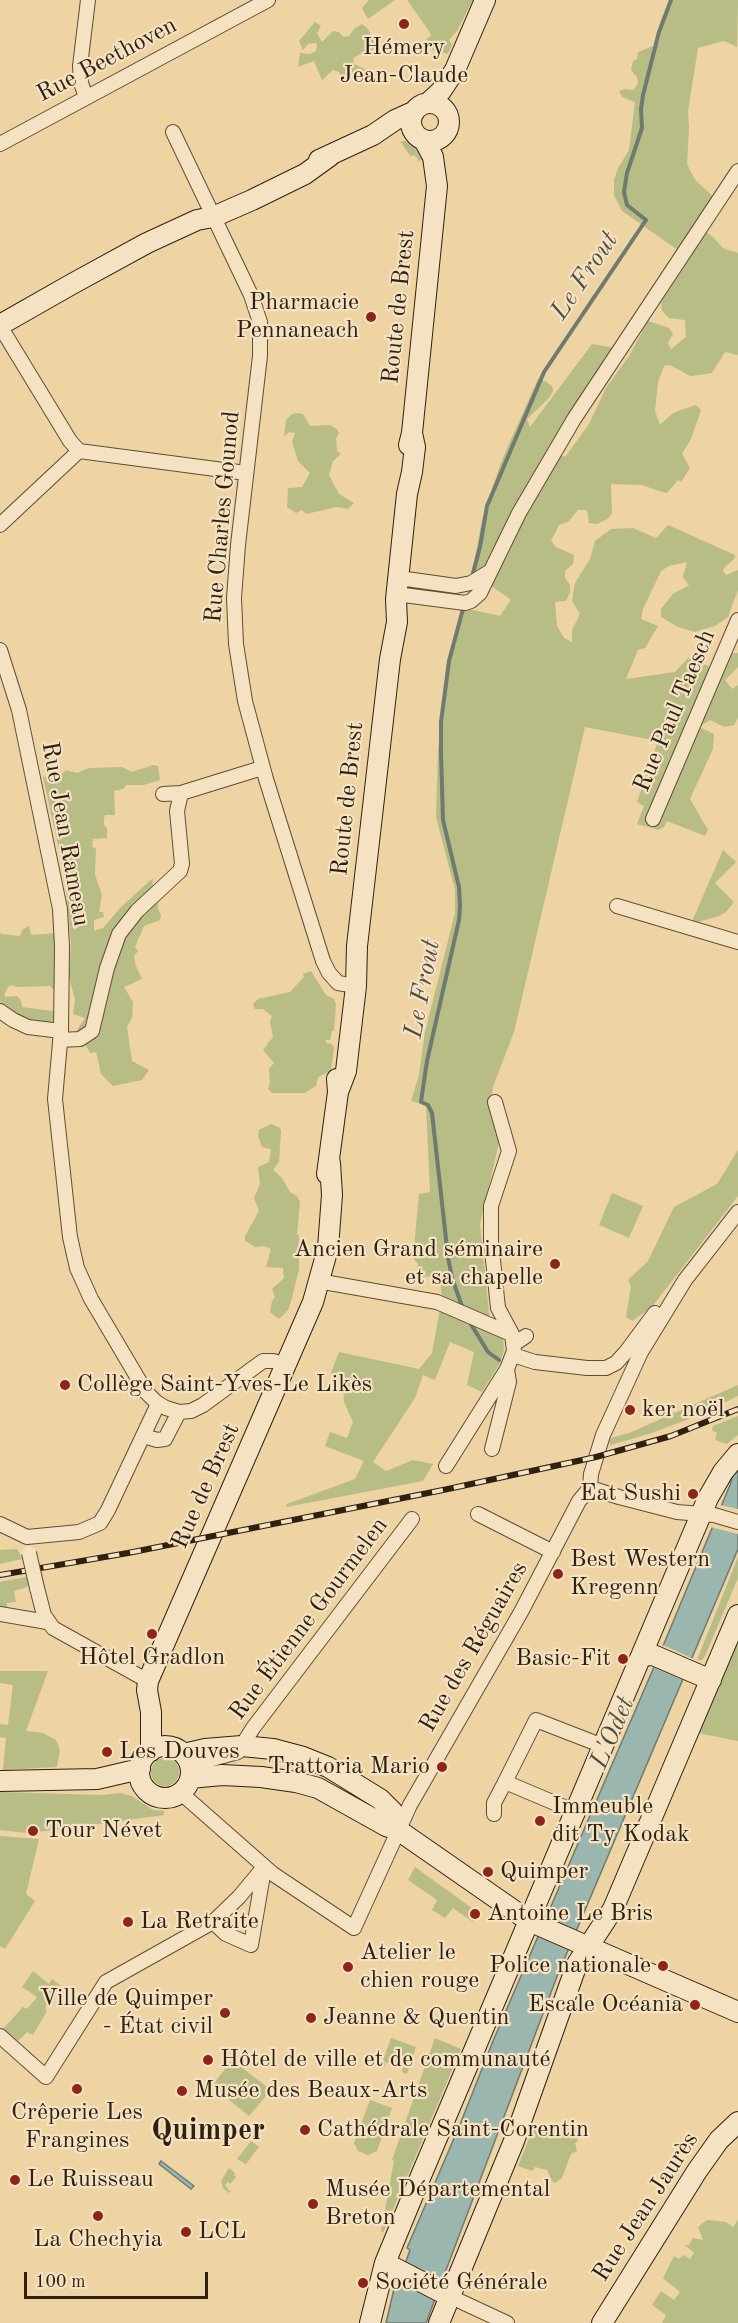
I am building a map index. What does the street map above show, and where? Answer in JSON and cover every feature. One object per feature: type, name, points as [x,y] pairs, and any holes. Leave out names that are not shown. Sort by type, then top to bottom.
[{"type":"main road","name":"Route de Brest","points":[[421,107],[441,91],[455,70],[485,0]]},
{"type":"main road","name":"Route de Brest","points":[[437,186],[446,161],[449,143],[448,123],[455,70]]},
{"type":"main road","points":[[0,326],[147,243],[295,179],[330,156],[373,135],[389,123],[421,107],[438,105],[448,123],[440,138],[430,141],[394,132],[373,135]]},
{"type":"main road","points":[[420,137],[411,122],[421,107]]},
{"type":"main road","name":"Route de Brest","points":[[318,1281],[316,1265],[320,1215],[330,1163],[339,1092],[338,1071],[352,986],[351,965],[357,946],[390,659],[397,622],[397,590],[407,494],[415,447],[412,434],[437,186],[433,157],[420,137]]},
{"type":"main road","name":"Rue de Brest","points":[[151,1751],[148,1682],[287,1365],[309,1313],[318,1281]]},
{"type":"main road","points":[[370,2323],[536,1924],[576,1812],[603,1746],[649,1656],[709,1514],[718,1480],[738,1454]]},
{"type":"main road","points":[[439,2323],[444,2293],[498,2182],[577,1964],[581,1943],[613,1909],[738,1615]]},
{"type":"main road","points":[[649,1656],[711,1680]]},
{"type":"main road","name":"Rue de Brest","points":[[151,1712],[184,1768]]},
{"type":"main road","points":[[398,1830],[393,1812],[380,1799],[328,1767],[289,1753],[242,1746],[205,1749],[184,1768],[176,1796],[163,1798],[151,1794],[146,1789],[142,1783],[140,1769],[143,1759],[151,1751],[162,1746],[184,1768],[222,1775],[249,1776],[305,1784],[326,1792],[398,1830],[536,1924],[738,2012]]},
{"type":"main road","points":[[0,1781],[101,1779],[140,1769]]},
{"type":"main road","points":[[101,1779],[146,1789]]},
{"type":"main road","name":"Rue Jean Jaurès","points":[[602,2323],[697,2170],[719,2140],[738,2122]]},
{"type":"main road","points":[[392,2266],[444,2293]]},
{"type":"street","points":[[86,97],[81,83],[80,66],[88,0]]},
{"type":"street","name":"Rue Beethoven","points":[[0,144],[268,0]]},
{"type":"street","name":"Rue Charles Gounod","points":[[174,132],[208,215],[251,295],[260,322],[261,356],[236,576],[235,625],[244,701],[262,768],[323,961],[332,978],[338,983],[352,986]]},
{"type":"street","points":[[397,590],[460,603],[470,602],[480,593],[534,486],[574,418],[738,171]]},
{"type":"street","points":[[0,326],[70,441],[79,451],[246,473]]},
{"type":"street","points":[[0,525],[79,451]]},
{"type":"street","name":"Rue Paul Taesch","points":[[652,819],[738,620]]},
{"type":"street","name":"Rue Jean Rameau","points":[[0,650],[19,710],[60,909],[61,1035],[56,1106],[72,1255],[91,1299],[146,1392],[158,1404]]},
{"type":"street","points":[[163,794],[181,793],[262,768]]},
{"type":"street","points":[[0,1011],[28,1027],[61,1035],[80,1039],[92,1031],[116,940],[137,911],[177,876],[181,867],[177,811],[181,793]]},
{"type":"street","points":[[617,906],[738,942]]},
{"type":"street","points":[[446,1466],[507,1369],[513,1344],[498,1308],[491,1241],[491,1206],[508,1152],[495,1101]]},
{"type":"street","points":[[738,1212],[676,1294],[641,1352],[607,1427],[591,1474],[590,1488],[677,1512],[709,1514],[738,1522]]},
{"type":"street","points":[[318,1281],[437,1302],[464,1312],[513,1344],[535,1362],[587,1368],[606,1368],[621,1359],[662,1303],[676,1294]]},
{"type":"street","points":[[513,1344],[526,1336]]},
{"type":"street","points":[[0,1524],[27,1537],[80,1532],[100,1522],[151,1438],[158,1404],[180,1412],[187,1412],[203,1405],[258,1363],[270,1360],[287,1365]]},
{"type":"street","points":[[492,1449],[509,1382],[507,1369]]},
{"type":"street","points":[[151,1438],[163,1440],[168,1436],[180,1412]]},
{"type":"street","name":"Rue des Réguaires","points":[[264,1867],[354,1928],[398,1830],[430,1769],[521,1612],[579,1501],[590,1488]]},
{"type":"street","points":[[478,1514],[554,1552]]},
{"type":"street","name":"Rue Étienne Gourmelen","points":[[242,1746],[253,1728],[412,1519]]},
{"type":"street","points":[[27,1537],[37,1588],[47,1622]]},
{"type":"street","points":[[0,1614],[47,1622],[58,1631],[148,1682]]},
{"type":"street","points":[[494,1814],[495,1803],[536,1720],[603,1746]]},
{"type":"street","points":[[184,1768],[212,1817],[264,1867]]},
{"type":"street","points":[[506,1782],[576,1812]]},
{"type":"street","points":[[0,2036],[46,2077],[106,1982],[213,1922],[264,1867]]},
{"type":"street","points":[[213,1922],[226,1934],[250,1945],[264,1867]]},
{"type":"street","points":[[444,2293],[507,2323]]},
{"type":"green space","points":[[369,0],[395,0],[368,19],[362,8]]},
{"type":"green space","points":[[407,0],[473,0],[457,31],[449,40],[452,45],[448,54],[434,51],[426,39],[431,36],[429,31]]},
{"type":"green space","points":[[673,0],[738,0],[737,47],[724,41],[698,48],[688,111],[687,164],[695,180],[716,199],[698,226],[723,248],[738,253],[738,355],[725,352],[712,373],[699,375],[690,376],[670,365],[664,366],[658,382],[655,411],[660,425],[673,413],[696,405],[701,410],[691,439],[682,454],[690,468],[681,482],[678,480],[665,493],[642,485],[611,484],[612,513],[609,518],[597,524],[589,523],[587,510],[578,510],[568,522],[559,525],[551,541],[556,547],[574,555],[573,564],[565,571],[570,592],[566,601],[555,602],[557,626],[564,638],[572,642],[572,630],[580,614],[572,601],[575,583],[590,559],[595,541],[611,529],[633,528],[656,538],[668,525],[735,555],[723,571],[726,575],[738,570],[738,590],[728,617],[715,626],[695,632],[678,627],[661,617],[661,609],[673,594],[689,585],[683,577],[687,562],[669,566],[661,571],[643,609],[641,619],[658,626],[645,648],[638,650],[626,679],[675,672],[688,658],[709,666],[710,671],[722,668],[733,653],[738,653],[738,667],[725,680],[732,689],[738,685],[738,717],[734,725],[724,727],[710,720],[699,727],[714,734],[713,749],[690,799],[708,830],[705,836],[667,821],[664,827],[658,830],[637,824],[644,806],[637,802],[658,741],[585,727],[514,1032],[494,1084],[489,1106],[499,1143],[480,1224],[490,1323],[503,1335],[504,1350],[500,1363],[482,1392],[467,1385],[474,1352],[450,1342],[435,1380],[423,1375],[415,1398],[373,1462],[386,1471],[413,1460],[433,1464],[423,1481],[286,1507],[287,1504],[355,1479],[364,1461],[325,1446],[330,1432],[347,1438],[353,1422],[344,1402],[343,1381],[331,1373],[339,1352],[419,1369],[432,1353],[442,1298],[440,1276],[420,1277],[416,1275],[418,1264],[413,1258],[419,1194],[430,1192],[426,1105],[411,1101],[419,1075],[425,1032],[455,913],[455,890],[436,817],[438,750],[447,668],[461,612],[469,609],[500,616],[511,600],[478,576],[473,568],[482,520],[501,462],[538,379],[552,386],[553,391],[549,398],[527,419],[530,427],[592,344],[615,348],[550,457],[566,456],[589,424],[606,388],[629,356],[648,321],[669,328],[673,334],[668,343],[671,349],[686,337],[685,320],[669,318],[662,311],[661,302],[691,256],[682,253],[622,211],[614,195],[614,180],[618,168],[629,150],[635,102],[622,97],[619,91],[633,90],[638,84],[637,77],[631,70],[633,61],[637,59],[638,52],[658,44]]},
{"type":"green space","points":[[315,22],[321,26],[317,33],[322,42],[333,31],[339,32],[343,37],[349,36],[362,24],[368,29],[375,48],[353,58],[354,64],[367,70],[353,77],[348,73],[345,77],[341,77],[339,72],[333,70],[322,80],[314,61],[298,67],[300,53],[310,54],[316,51],[316,43],[308,44],[303,50],[299,41]]},
{"type":"green space","points":[[400,141],[414,145],[423,160],[417,161],[418,158],[413,155],[411,157]]},
{"type":"green space","points":[[292,414],[303,414],[310,426],[330,425],[337,429],[339,433],[336,438],[337,451],[341,454],[333,461],[329,475],[339,494],[354,503],[348,509],[337,507],[306,514],[302,510],[296,513],[287,507],[288,488],[302,487],[310,473],[298,461],[292,442],[295,433],[289,432],[284,437],[286,420]]},
{"type":"green space","points":[[153,765],[158,766],[160,780],[144,785],[126,785],[123,789],[114,791],[115,815],[105,815],[104,819],[107,838],[93,839],[92,847],[96,848],[95,875],[102,895],[99,912],[103,912],[104,917],[94,920],[94,931],[103,928],[121,907],[153,878],[152,891],[161,915],[160,920],[144,926],[135,947],[138,951],[134,956],[136,966],[142,979],[124,987],[133,1002],[132,1018],[127,1027],[132,1061],[149,1070],[142,1080],[113,1086],[101,1074],[96,1052],[90,1053],[77,1030],[85,1018],[73,1014],[75,1000],[69,977],[71,945],[65,876],[43,777],[52,775],[55,781],[66,770],[77,773],[89,768],[122,767],[132,772]]},
{"type":"green space","points":[[723,850],[736,862],[715,883],[734,902],[726,912],[719,916],[694,923],[693,919]]},
{"type":"green space","points":[[29,926],[31,935],[56,933],[57,994],[50,986],[17,987],[11,985],[4,995],[6,997],[17,996],[21,1000],[22,1007],[57,1013],[52,1022],[45,1026],[25,1021],[0,1002],[0,932],[20,936],[22,930]]},
{"type":"green space","points":[[311,971],[326,995],[334,999],[336,1004],[334,1031],[332,1031],[330,1040],[325,1040],[327,1044],[330,1043],[334,1047],[331,1071],[318,1077],[316,1086],[304,1093],[272,1093],[268,1089],[269,1069],[274,1063],[263,1050],[273,1037],[270,1022],[272,1016],[263,1009],[255,1009],[253,1004],[258,999],[290,992],[304,977],[303,974]]},
{"type":"green space","points":[[271,1124],[280,1128],[281,1131],[279,1162],[273,1170],[300,1202],[297,1234],[299,1236],[299,1269],[288,1310],[279,1319],[270,1312],[275,1297],[272,1289],[284,1278],[283,1268],[266,1267],[271,1249],[263,1246],[255,1247],[245,1241],[245,1236],[259,1211],[254,1198],[260,1184],[258,1167],[269,1162],[271,1149],[262,1147],[258,1136],[259,1130]]},
{"type":"green space","points":[[738,1150],[738,1196],[651,1308],[632,1321],[626,1317],[631,1286],[628,1280],[648,1261],[674,1207],[717,1184]]},
{"type":"green space","points":[[612,1193],[643,1206],[629,1238],[599,1225]]},
{"type":"green space","points":[[738,1385],[738,1396],[702,1414],[649,1434],[610,1445],[609,1439],[629,1433]]},
{"type":"green space","points":[[738,1416],[738,1435],[727,1444],[715,1440],[717,1433],[712,1430],[713,1426]]},
{"type":"green space","points":[[17,1549],[22,1559],[0,1564],[0,1550]]},
{"type":"green space","points":[[738,1557],[738,1578],[705,1656],[702,1660],[697,1660]]},
{"type":"green space","points":[[26,1577],[29,1584],[27,1587],[14,1591],[16,1602],[7,1603],[7,1609],[0,1609],[0,1582]]},
{"type":"green space","points":[[738,1639],[738,1741],[698,1733]]},
{"type":"green space","points":[[0,1671],[48,1671],[26,1731],[43,1733],[56,1740],[60,1750],[57,1767],[3,1770],[6,1738],[0,1737],[0,1724],[8,1725],[13,1685],[0,1683]]},
{"type":"green space","points":[[165,1758],[175,1762],[179,1772],[175,1782],[165,1786],[155,1782],[151,1772],[155,1762]]},
{"type":"green space","points":[[0,1792],[101,1795],[120,1793],[132,1796],[153,1810],[164,1811],[164,1815],[38,1832],[37,1827],[32,1825],[27,1828],[27,1833],[0,1830]]},
{"type":"green space","points":[[0,1836],[39,1839],[26,1894],[35,1901],[5,1949],[0,1946]]},
{"type":"green space","points":[[415,1867],[480,1914],[477,1918],[473,1922],[453,1908],[445,1918],[432,1910],[437,1900],[408,1880]]},
{"type":"green space","points":[[33,1971],[49,1984],[52,1979],[60,1985],[53,1999],[49,2000],[45,2009],[47,2011],[33,2035],[27,2032],[18,2041],[3,2029],[23,2007],[27,2009],[37,1997],[22,1987]]},
{"type":"green space","points":[[391,2038],[416,2047],[407,2074],[402,2072],[403,2067],[386,2062],[384,2067],[381,2066]]},
{"type":"green space","points":[[435,2038],[461,2049],[383,2233],[381,2231],[394,2161],[392,2160]]},
{"type":"green space","points":[[232,2060],[271,2090],[249,2116],[212,2086]]},
{"type":"green space","points":[[370,2100],[392,2108],[377,2151],[368,2155],[358,2151],[354,2143]]},
{"type":"green space","points":[[535,2124],[570,2136],[575,2134],[578,2141],[575,2143],[577,2151],[571,2154],[562,2178],[555,2183],[547,2170],[535,2167],[532,2171],[518,2166]]},
{"type":"green space","points":[[251,2141],[259,2147],[246,2164],[237,2159]]},
{"type":"green space","points":[[229,2168],[236,2177],[230,2184],[228,2182],[225,2185],[227,2190],[231,2191],[229,2193],[223,2188],[221,2181]]},
{"type":"green space","points":[[707,2220],[726,2222],[733,2227],[738,2220],[738,2323],[662,2323],[666,2315],[652,2305],[661,2291],[674,2300],[680,2292],[663,2278],[674,2256],[679,2259],[683,2255],[690,2259],[694,2253],[685,2245],[689,2245],[693,2238],[703,2240],[698,2227]]},
{"type":"water","name":"L'Odet","points":[[738,1457],[738,1549],[558,1974],[426,2323],[386,2323],[394,2289],[396,2289],[410,2250],[407,2248],[493,2041],[663,1646],[730,1485]]},
{"type":"water","points":[[161,2161],[194,2186],[191,2189],[159,2164]]},
{"type":"pier","points":[[720,1505],[738,1509],[738,1534],[710,1527]]},
{"type":"pier","points":[[663,1645],[694,1659],[683,1680],[653,1667]]},
{"type":"waterway","name":"Le Frout","points":[[473,573],[487,506],[544,372],[646,220],[627,205],[624,192],[627,173],[642,128],[643,95],[659,32],[671,0]]},
{"type":"waterway","name":"Le Frout","points":[[463,609],[449,661],[441,722],[443,820],[459,887],[459,920],[427,1061],[421,1102],[428,1105],[432,1113],[448,1257],[452,1278],[463,1309]]},
{"type":"waterway","name":"Le Frout","points":[[469,1321],[488,1352],[499,1360]]},
{"type":"railway","points":[[0,1575],[128,1553],[596,1457],[671,1436],[738,1409]]},
{"type":"place","name":"Hémery Jean-Claude","points":[[404,24]]},
{"type":"place","name":"Pharmacie Pennaneach","points":[[371,317]]},
{"type":"place","name":"Ancien Grand séminaire et sa chapelle","points":[[555,1264]]},
{"type":"place","name":"Collège Saint-Yves-Le Likès","points":[[65,1385]]},
{"type":"place","name":"ker noël","points":[[630,1410]]},
{"type":"place","name":"Eat Sushi","points":[[693,1494]]},
{"type":"place","name":"Best Western Kregenn","points":[[558,1574]]},
{"type":"place","name":"Hôtel Gradlon","points":[[152,1634]]},
{"type":"place","name":"Basic-Fit","points":[[623,1659]]},
{"type":"place","name":"Les Douves","points":[[107,1752]]},
{"type":"place","name":"Trattoria Mario","points":[[442,1767]]},
{"type":"place","name":"Immeuble dit Ty Kodak","points":[[540,1821]]},
{"type":"place","name":"Tour Névet","points":[[33,1831]]},
{"type":"place","name":"Quimper","points":[[488,1872]]},
{"type":"place","name":"Antoine Le Bris","points":[[475,1914]]},
{"type":"place","name":"La Retraite","points":[[128,1922]]},
{"type":"place","name":"Police nationale","points":[[663,1966]]},
{"type":"place","name":"Atelier le chien rouge","points":[[348,1967]]},
{"type":"place","name":"Escale Océania","points":[[695,2005]]},
{"type":"place","name":"Ville de Quimper - État civil","points":[[225,2013]]},
{"type":"place","name":"Jeanne & Quentin","points":[[311,2018]]},
{"type":"place","name":"Hôtel de ville et de communauté","points":[[208,2060]]},
{"type":"place","name":"Crêperie Les Frangines","points":[[77,2089]]},
{"type":"place","name":"Musée des Beaux-Arts","points":[[182,2091]]},
{"type":"place","name":"Cathédrale Saint-Corentin","points":[[305,2130]]},
{"type":"place","name":"Le Ruisseau","points":[[15,2180]]},
{"type":"place","name":"Musée Départemental Breton","points":[[313,2204]]},
{"type":"place","name":"La Chechyia","points":[[98,2216]]},
{"type":"place","name":"LCL","points":[[186,2232]]},
{"type":"place","name":"Société Générale","points":[[363,2283]]},
{"type":"district","name":"Quimper","points":[[208,2131]]}]
